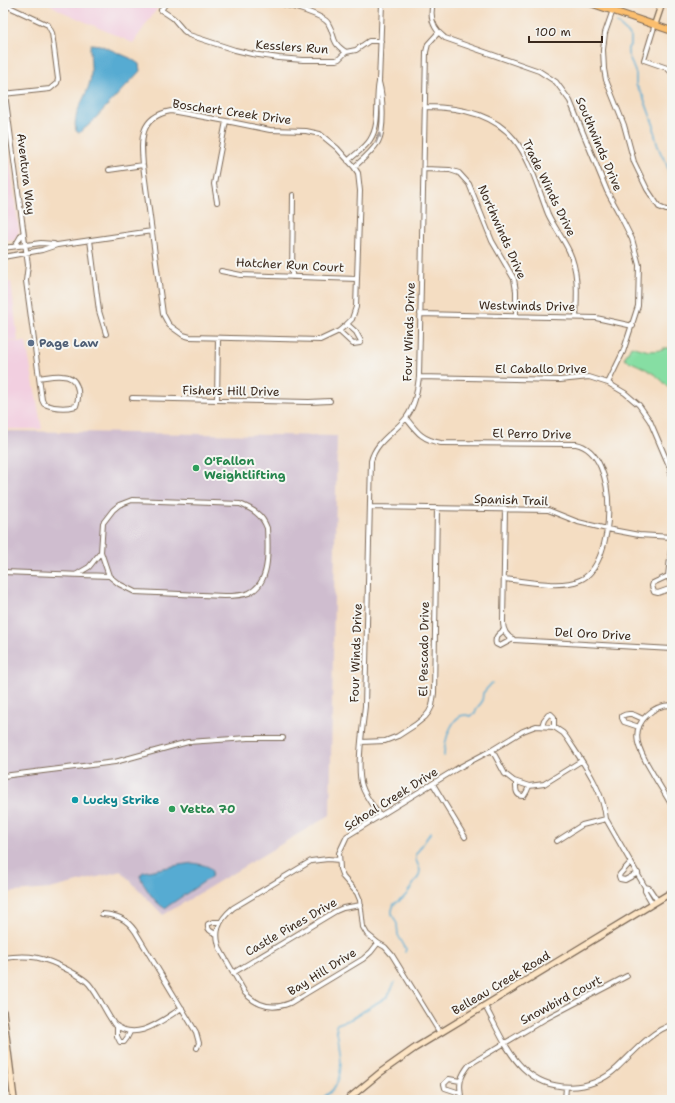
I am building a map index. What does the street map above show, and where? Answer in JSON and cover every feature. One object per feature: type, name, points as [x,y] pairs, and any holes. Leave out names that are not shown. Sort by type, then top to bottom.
[{"type":"main road","points":[[591,3],[672,31]]},
{"type":"main road","points":[[655,24],[662,3]]},
{"type":"main road","name":"Belleau Creek Road","points":[[347,1100],[381,1072],[415,1048],[672,892]]},
{"type":"main road","points":[[3,1012],[14,1100]]},
{"type":"street","name":"Kesslers Run","points":[[166,3],[161,10],[173,18],[189,35],[214,45],[252,54],[285,59],[339,59],[346,52],[356,50],[369,41],[381,41]]},
{"type":"street","points":[[278,3],[294,7],[326,21],[336,45],[346,52]]},
{"type":"street","points":[[348,161],[367,144],[374,133],[379,82],[382,3]]},
{"type":"street","points":[[433,3],[431,13],[432,21],[438,33]]},
{"type":"street","name":"Aventura Way","points":[[3,4],[48,25],[52,33],[58,78],[57,83],[50,88],[4,94],[28,265],[26,281],[39,378]]},
{"type":"street","points":[[613,10],[605,34],[603,50],[606,80],[624,126],[634,162],[647,189],[659,207],[672,210]]},
{"type":"street","points":[[655,24],[644,60],[666,68],[672,73]]},
{"type":"street","name":"Four Winds Drive","points":[[379,815],[362,787],[360,778],[361,742],[365,706],[371,461],[380,443],[406,418],[416,397],[419,377],[426,52],[428,44],[438,33]]},
{"type":"street","name":"Southwinds Drive","points":[[438,33],[454,42],[539,70],[556,82],[570,101],[607,192],[632,239],[637,254],[640,281],[638,306],[633,326],[623,352],[608,383]]},
{"type":"street","points":[[354,167],[374,148],[381,133],[382,92],[379,82]]},
{"type":"street","name":"Trade Winds Drive","points":[[426,106],[466,111],[489,119],[506,130],[515,140],[532,172],[551,221],[573,259],[576,269],[577,282],[576,317]]},
{"type":"street","name":"Boschert Creek Drive","points":[[171,111],[226,121],[270,130],[315,132],[325,137],[358,173],[360,191],[356,306],[352,319],[339,331],[320,340],[190,337],[183,335],[169,325],[163,314],[144,165],[142,142],[144,132],[148,124],[158,115],[171,111]]},
{"type":"street","points":[[217,202],[214,184],[226,121]]},
{"type":"street","points":[[109,170],[144,165]]},
{"type":"street","name":"Northwinds Drive","points":[[424,169],[450,170],[459,173],[469,184],[492,241],[514,279],[516,291],[516,316]]},
{"type":"street","points":[[292,276],[293,195]]},
{"type":"street","points":[[3,257],[26,254],[56,245],[152,231]]},
{"type":"street","name":"Aventura Way","points":[[15,246],[21,238],[23,232]]},
{"type":"street","points":[[90,240],[99,311],[106,334]]},
{"type":"street","points":[[3,248],[41,243],[56,245]]},
{"type":"street","name":"Hatcher Run Court","points":[[221,271],[241,275],[357,279]]},
{"type":"street","name":"Westwinds Drive","points":[[420,314],[596,318],[633,326]]},
{"type":"street","points":[[339,331],[353,344],[360,343],[361,341],[359,336],[347,324]]},
{"type":"street","points":[[217,400],[218,338]]},
{"type":"street","points":[[62,376],[68,377],[74,381],[78,387],[79,393],[76,406],[69,408],[50,407],[44,404],[39,378],[62,376]]},
{"type":"street","name":"El Caballo Drive","points":[[419,377],[560,380],[589,378],[608,383],[625,393],[639,405],[650,421],[671,468],[672,485]]},
{"type":"street","name":"Fishers Hill Drive","points":[[132,398],[309,402],[330,401]]},
{"type":"street","name":"El Perro Drive","points":[[406,418],[420,435],[432,442],[441,444],[576,444],[587,449],[599,462],[605,478],[609,498],[607,529],[601,554],[588,576],[573,583],[554,584],[504,579]]},
{"type":"street","points":[[3,572],[108,576],[119,584],[135,592],[238,596],[248,593],[258,586],[266,572],[267,528],[256,511],[240,504],[132,500],[119,505],[112,510],[103,523],[102,552],[108,576]]},
{"type":"street","name":"Spanish Trail","points":[[370,507],[505,508],[548,510],[578,522],[607,529],[639,535],[672,538]]},
{"type":"street","name":"El Pescado Drive","points":[[361,742],[385,741],[398,736],[425,718],[432,706],[434,693],[436,508]]},
{"type":"street","name":"Del Oro Drive","points":[[505,508],[502,622],[504,630],[497,636],[495,641],[496,644],[500,646],[513,639],[672,649]]},
{"type":"street","points":[[671,583],[668,576],[672,538]]},
{"type":"street","points":[[77,574],[89,567],[102,552]]},
{"type":"street","points":[[668,576],[653,583],[653,589],[654,592],[658,593],[672,588]]},
{"type":"street","points":[[504,630],[507,635],[513,639]]},
{"type":"street","points":[[672,705],[665,705],[650,712],[643,719],[637,735],[640,752],[672,806]]},
{"type":"street","name":"Schoal Creek Drive","points":[[542,726],[546,717],[551,714],[554,717],[554,727]]},
{"type":"street","points":[[639,727],[624,722],[622,716],[631,714],[643,719]]},
{"type":"street","name":"Schoal Creek Drive","points":[[339,860],[342,845],[347,836],[379,815],[524,730],[536,726],[554,727],[567,738],[596,786],[605,809],[606,819],[646,887],[645,891],[654,902]]},
{"type":"street","points":[[3,776],[115,762],[188,742],[246,738],[283,738]]},
{"type":"street","points":[[492,750],[505,774],[516,782],[529,786],[544,784],[581,761]]},
{"type":"street","points":[[516,782],[516,792],[521,796],[524,796],[529,786]]},
{"type":"street","points":[[433,784],[465,837]]},
{"type":"street","points":[[667,797],[672,794]]},
{"type":"street","points":[[556,841],[582,825],[606,819]]},
{"type":"street","points":[[339,860],[343,877],[357,893],[361,905],[363,927],[367,934],[385,947],[392,955],[440,1033]]},
{"type":"street","name":"Bay Hill Drive","points":[[339,860],[311,861],[232,908],[220,922],[217,934],[221,952],[246,993],[255,1002],[269,1007],[290,1004],[363,959],[378,943]]},
{"type":"street","points":[[631,862],[620,874],[620,879],[625,880],[638,873]]},
{"type":"street","name":"Castle Pines Drive","points":[[233,973],[336,910],[361,905]]},
{"type":"street","points":[[102,914],[121,917],[131,925],[196,1032],[199,1043],[197,1048]]},
{"type":"street","name":"Bay Hill Drive","points":[[217,934],[209,931],[208,924],[220,922]]},
{"type":"street","points":[[3,958],[36,956],[56,963],[89,984],[111,1019],[117,1026],[130,1032],[138,1032],[148,1028],[182,1008]]},
{"type":"street","name":"Snowbird Court","points":[[460,1080],[470,1064],[545,1019],[627,976]]},
{"type":"street","points":[[484,1006],[518,1063],[533,1077],[544,1082],[566,1087],[578,1087],[604,1078],[659,1030],[672,1025]]},
{"type":"street","points":[[117,1026],[117,1036],[120,1042],[124,1042],[130,1032]]},
{"type":"street","points":[[460,1093],[445,1088],[444,1084],[448,1079],[460,1080],[460,1093],[462,1100]]},
{"type":"street","points":[[565,1100],[566,1087]]},
{"type":"shaded area","points":[[48,3],[161,3],[133,43],[61,11]]},
{"type":"shaded area","points":[[3,106],[19,231],[15,240],[3,242]]},
{"type":"shaded area","points":[[11,282],[18,341],[3,340],[3,283]]},
{"type":"shaded area","points":[[3,341],[26,342],[42,429],[3,429]]},
{"type":"shaded area","points":[[3,431],[337,436],[330,815],[163,915],[121,871],[50,889],[3,893]]},
{"type":"green space","points":[[631,346],[649,351],[672,348],[672,392],[657,376],[639,365],[624,359]]},
{"type":"water","points":[[91,44],[100,45],[130,58],[139,64],[140,71],[89,125],[79,133],[76,131],[75,125],[77,113],[87,91],[90,80]]},
{"type":"water","points":[[193,863],[210,868],[212,873],[211,877],[165,908],[161,906],[150,894],[140,876],[143,872]]},
{"type":"waterway","points":[[617,23],[628,33],[631,38],[628,54],[636,74],[636,85],[643,96],[654,126],[657,145],[667,165],[672,181]]},
{"type":"waterway","points":[[444,756],[444,750],[450,728],[458,717],[464,715],[470,716],[475,713],[482,702],[483,693],[492,683]]},
{"type":"waterway","points":[[405,952],[406,949],[398,935],[397,924],[392,914],[392,910],[394,904],[406,895],[419,876],[420,870],[416,860],[416,854],[431,832]]},
{"type":"waterway","points":[[320,1100],[333,1090],[340,1074],[341,1058],[336,1026],[337,1024],[351,1019],[388,996],[395,982]]},
{"type":"place","name":"Page Law","points":[[31,343]]},
{"type":"place","name":"O'Fallon Weightlifting","points":[[196,468]]},
{"type":"place","name":"Lucky Strike","points":[[75,800]]},
{"type":"place","name":"Vetta 70","points":[[172,809]]}]
